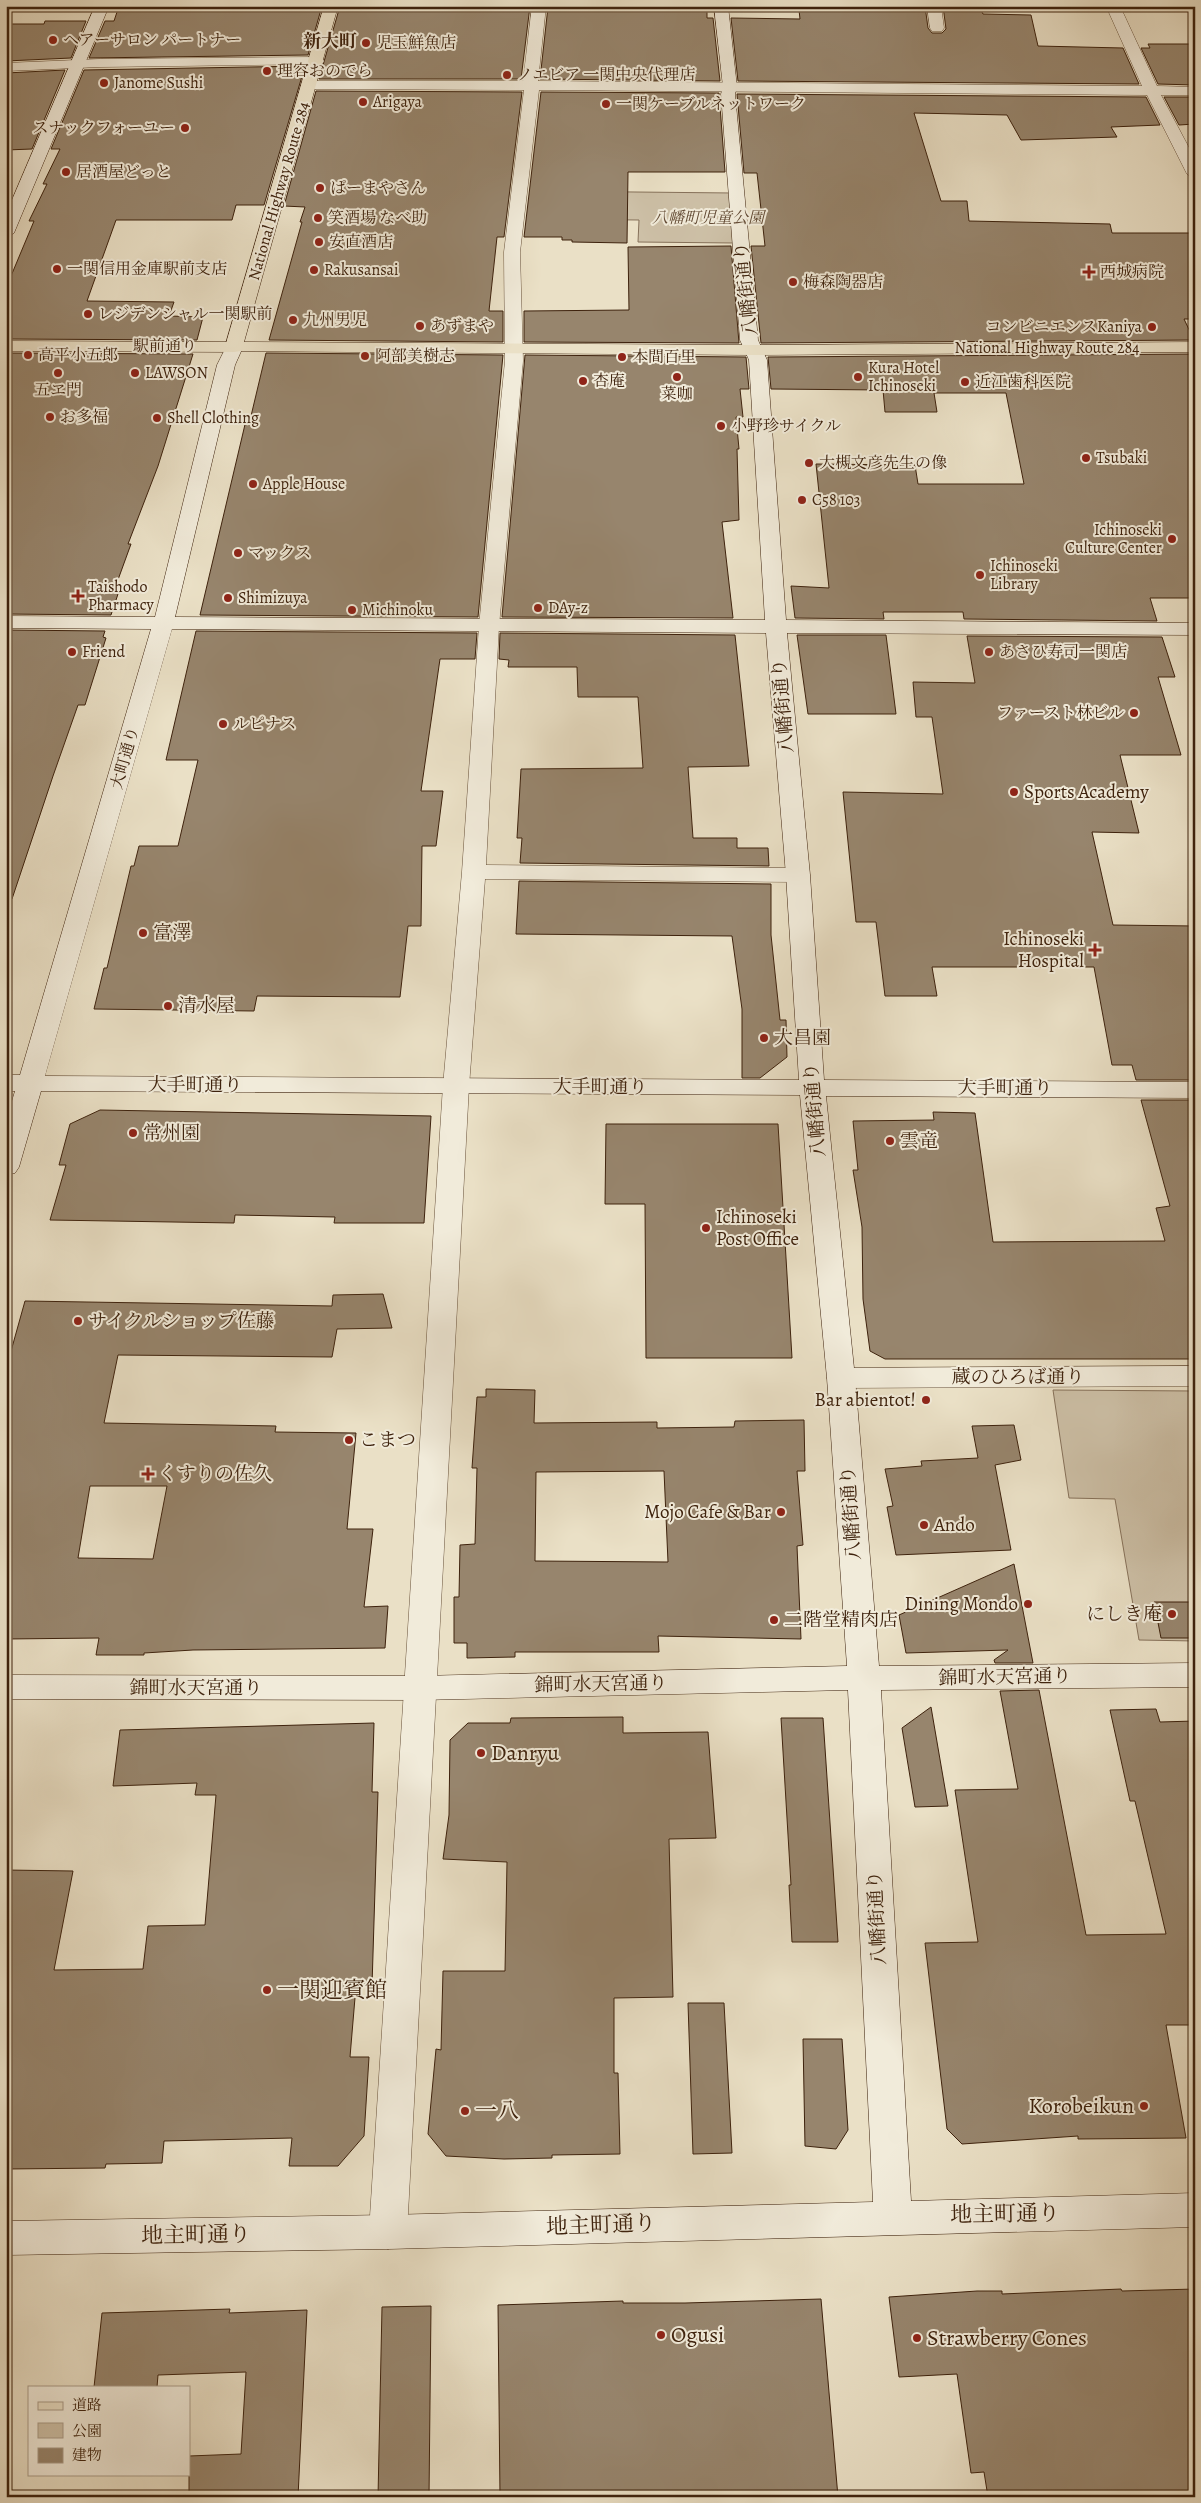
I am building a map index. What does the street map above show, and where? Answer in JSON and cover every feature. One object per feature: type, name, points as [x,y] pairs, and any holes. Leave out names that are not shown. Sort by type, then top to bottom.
[{"type":"main road","name":"National Highway Route 284","points":[[331,6],[310,86],[234,347],[752,350],[1195,347]]},
{"type":"main road","name":"駅前通り","points":[[6,346],[234,347]]},
{"type":"street","points":[[6,233],[102,6]]},
{"type":"street","points":[[388,2232],[456,1086],[474,872],[489,626],[514,348],[512,252],[532,86],[530,80],[539,6]]},
{"type":"street","name":"八幡街通り","points":[[721,6],[730,87],[728,94],[748,330],[752,350],[758,360],[776,626],[798,875],[812,1087],[841,1378],[864,1678],[893,2217]]},
{"type":"street","points":[[934,6],[937,28]]},
{"type":"street","points":[[1113,6],[1152,91],[1190,156],[1195,174]]},
{"type":"street","points":[[6,67],[317,60]]},
{"type":"street","points":[[310,86],[923,87],[1195,91]]},
{"type":"street","name":"大町通り","points":[[6,1167],[163,624],[226,365],[234,347]]},
{"type":"street","points":[[6,622],[1195,629]]},
{"type":"street","points":[[474,872],[798,875]]},
{"type":"street","name":"大手町通り","points":[[6,1083],[1195,1090]]},
{"type":"street","name":"蔵のひろば通り","points":[[841,1378],[1195,1376]]},
{"type":"street","name":"錦町水天宮通り","points":[[6,1687],[419,1688],[864,1678],[1195,1675]]},
{"type":"street","name":"地主町通り","points":[[6,2238],[388,2232],[1195,2210]]},
{"type":"green space","name":"八幡町児童公園","points":[[538,191],[733,193],[734,243],[638,242],[639,220],[535,219]]},
{"type":"green space","points":[[1053,1390],[1195,1391],[1195,1641],[1139,1640],[1115,1499],[1069,1498]]},
{"type":"building","points":[[119,6],[322,6],[308,55],[89,58],[105,21],[114,21]]},
{"type":"building","points":[[340,6],[530,6],[521,79],[319,79]]},
{"type":"building","points":[[707,6],[707,18],[713,18],[720,81],[540,79],[548,7]]},
{"type":"building","points":[[810,6],[925,6],[928,28],[932,33],[942,33],[946,29],[943,6],[979,6],[983,14],[1031,15],[1038,46],[1123,48],[1139,84],[738,81],[731,18],[800,19],[799,10],[810,10]]},
{"type":"building","points":[[45,21],[86,21],[71,58],[6,61],[6,24],[44,24]]},
{"type":"building","points":[[1148,44],[1195,44],[1195,85],[1158,84],[1141,48],[1150,48]]},
{"type":"building","points":[[305,66],[264,205],[236,205],[232,220],[116,220],[87,301],[174,302],[169,316],[203,317],[197,340],[6,339],[6,288],[34,221],[29,221],[47,184],[43,184],[60,149],[51,149],[84,70]]},
{"type":"building","points":[[65,70],[32,149],[6,150],[6,73]]},
{"type":"building","points":[[316,91],[522,92],[504,237],[497,237],[489,311],[503,311],[503,342],[269,340],[305,207],[284,206]]},
{"type":"building","points":[[541,92],[719,93],[725,172],[628,172],[627,243],[572,242],[572,240],[562,240],[562,237],[524,237]]},
{"type":"building","points":[[737,94],[1146,97],[1160,125],[1111,127],[1117,137],[1021,140],[1007,115],[914,113],[941,201],[967,201],[969,221],[1110,224],[1112,233],[1195,233],[1195,319],[1184,319],[1194,340],[761,343],[751,246],[765,246],[757,173],[744,173]]},
{"type":"building","points":[[1164,97],[1195,97],[1195,124],[1179,125]]},
{"type":"building","points":[[731,246],[739,343],[524,342],[524,311],[629,310],[628,247]]},
{"type":"building","points":[[6,353],[193,354],[158,466],[128,544],[131,544],[115,588],[120,588],[111,615],[6,614]]},
{"type":"building","points":[[266,353],[503,355],[478,617],[200,615],[247,416],[251,416]]},
{"type":"building","points":[[1195,354],[1195,598],[1150,598],[1157,621],[964,619],[963,612],[883,612],[884,619],[795,618],[791,586],[829,588],[816,464],[915,465],[918,484],[1024,484],[1006,393],[934,393],[937,412],[885,412],[883,390],[771,389],[768,357]]},
{"type":"building","points":[[525,355],[746,357],[749,389],[740,389],[743,417],[736,417],[739,449],[737,449],[739,520],[722,522],[733,618],[502,617]]},
{"type":"building","points":[[6,630],[105,631],[103,637],[106,638],[85,705],[78,705],[12,899],[6,898]]},
{"type":"building","points":[[196,631],[477,633],[475,659],[440,659],[421,791],[443,791],[436,846],[422,846],[421,926],[408,926],[400,997],[257,996],[254,1011],[94,1009],[104,968],[107,968],[131,866],[134,866],[139,846],[178,846],[198,760],[166,760]]},
{"type":"building","points":[[500,633],[735,635],[749,766],[688,767],[693,838],[737,838],[737,848],[768,848],[769,866],[520,863],[522,838],[517,838],[521,769],[643,768],[638,697],[578,697],[577,667],[508,667],[509,660],[499,659]]},
{"type":"building","points":[[797,635],[886,635],[896,714],[808,714]]},
{"type":"building","points":[[967,636],[1162,637],[1175,677],[1158,677],[1181,755],[1120,755],[1139,833],[1092,832],[1113,925],[1195,926],[1195,1080],[1136,1080],[1132,1065],[1112,1065],[1094,967],[932,967],[937,996],[885,996],[876,922],[856,922],[843,792],[943,794],[932,717],[916,717],[913,682],[975,683]]},
{"type":"building","points":[[519,881],[771,884],[771,935],[780,1020],[786,1020],[787,1057],[760,1078],[742,1078],[742,1009],[732,936],[516,934]]},
{"type":"building","points":[[1141,1100],[1195,1100],[1195,1359],[885,1359],[870,1351],[863,1299],[862,1227],[853,1170],[858,1170],[853,1121],[934,1120],[933,1112],[975,1113],[993,1242],[1165,1241],[1156,1208],[1170,1206]]},
{"type":"building","points":[[100,1110],[431,1116],[424,1223],[334,1223],[335,1217],[235,1215],[234,1223],[50,1220],[66,1165],[59,1165],[70,1124]]},
{"type":"building","points":[[606,1124],[778,1124],[792,1358],[646,1358],[645,1204],[605,1204]]},
{"type":"building","points":[[383,1294],[392,1328],[337,1329],[332,1357],[118,1355],[104,1423],[276,1426],[275,1432],[356,1433],[347,1529],[373,1529],[364,1607],[388,1606],[385,1648],[193,1650],[144,1653],[144,1655],[96,1655],[99,1638],[6,1639],[6,1369],[25,1301],[332,1306],[333,1295]],"holes":[[[90,1486],[167,1486],[153,1559],[78,1558]]]},
{"type":"building","points":[[486,1389],[535,1390],[534,1423],[657,1422],[657,1428],[734,1427],[735,1421],[804,1420],[805,1471],[797,1471],[803,1545],[797,1546],[801,1639],[658,1636],[659,1652],[515,1652],[515,1657],[467,1658],[467,1643],[454,1643],[454,1597],[459,1597],[460,1545],[475,1544],[477,1468],[472,1468],[477,1397],[486,1397]],"holes":[[[664,1471],[668,1562],[535,1561],[536,1472]]]},
{"type":"building","points":[[1014,1425],[1021,1460],[995,1465],[1011,1550],[896,1555],[887,1507],[893,1506],[885,1469],[922,1466],[921,1461],[978,1458],[972,1426]]},
{"type":"building","points":[[1014,1564],[1033,1663],[995,1663],[994,1660],[1008,1650],[906,1653],[899,1615]]},
{"type":"building","name":"にしき庵","points":[[1154,1602],[1195,1602],[1195,1638],[1161,1638]]},
{"type":"building","points":[[1039,1690],[1086,1935],[1166,1934],[1135,1801],[1130,1801],[1110,1710],[1156,1709],[1160,1722],[1195,1721],[1195,2025],[1166,2025],[1186,2138],[1078,2139],[1078,2136],[962,2144],[947,2129],[925,1943],[978,1942],[955,1790],[1018,1789],[1000,1691]]},
{"type":"building","points":[[931,1707],[948,1806],[915,1807],[902,1728]]},
{"type":"building","points":[[623,1717],[623,1733],[708,1732],[716,1838],[669,1839],[673,1997],[614,1998],[614,2073],[618,2073],[620,2154],[552,2155],[552,2158],[504,2159],[446,2156],[428,2134],[436,2049],[441,2050],[443,1971],[505,1971],[507,1862],[443,1859],[449,1815],[450,1740],[468,1723],[510,1723],[511,1718]]},
{"type":"building","points":[[781,1718],[823,1718],[838,1942],[792,1942],[789,1885],[791,1885]]},
{"type":"building","points":[[374,1723],[372,1792],[378,1792],[372,1986],[356,1986],[350,2057],[369,2057],[364,2136],[338,2166],[289,2166],[292,2138],[164,2141],[162,2163],[106,2164],[105,2168],[6,2169],[6,1870],[73,1871],[54,1970],[143,1969],[148,1926],[205,1925],[216,1795],[195,1795],[197,1783],[113,1786],[120,1730]]},
{"type":"building","points":[[688,2003],[724,2003],[732,2153],[693,2154]]},
{"type":"building","points":[[803,2039],[842,2039],[848,2130],[836,2149],[805,2146]]},
{"type":"building","points":[[1121,2289],[1122,2291],[1195,2289],[1195,2497],[988,2497],[984,2472],[971,2473],[957,2374],[899,2377],[889,2297],[977,2291],[1002,2291],[1002,2294]]},
{"type":"building","points":[[821,2299],[838,2497],[500,2497],[498,2305],[623,2301],[623,2303],[685,2303]]},
{"type":"building","points":[[431,2306],[429,2497],[378,2497],[382,2307]]},
{"type":"building","points":[[230,2309],[229,2313],[307,2310],[298,2497],[189,2497],[190,2456],[241,2454],[246,2372],[158,2375],[157,2386],[94,2386],[102,2313]]},
{"type":"place","name":"ヘアーサロン パートナー","points":[[53,40]]},
{"type":"place","name":"児玉鮮魚店","points":[[366,43]]},
{"type":"place","name":"理容おのでら","points":[[267,71]]},
{"type":"place","name":"ノエビア 一関中央代理店","points":[[507,75]]},
{"type":"place","name":"Janome Sushi","points":[[104,83]]},
{"type":"place","name":"Arigaya","points":[[363,102]]},
{"type":"place","name":"一関ケーブルネットワーク","points":[[606,104]]},
{"type":"place","name":"スナックフォーユー","points":[[185,128]]},
{"type":"place","name":"居酒屋どっと","points":[[66,172]]},
{"type":"place","name":"ぱーまやさん","points":[[320,188]]},
{"type":"place","name":"笑酒場 なべ助","points":[[318,218]]},
{"type":"place","name":"安直酒店","points":[[319,242]]},
{"type":"place","name":"一関信用金庫駅前支店","points":[[57,269]]},
{"type":"place","name":"Rakusansai","points":[[314,270]]},
{"type":"place","name":"西城病院","points":[[1089,272]]},
{"type":"place","name":"梅森陶器店","points":[[793,282]]},
{"type":"place","name":"レジデンシャル一関駅前","points":[[88,314]]},
{"type":"place","name":"九州男児","points":[[293,320]]},
{"type":"place","name":"あずまや","points":[[420,326]]},
{"type":"place","name":"コンビニエンスKaniya","points":[[1152,327]]},
{"type":"place","name":"高平小五郎","points":[[28,355]]},
{"type":"place","name":"阿部美樹志","points":[[365,356]]},
{"type":"place","name":"本間百里","points":[[622,357]]},
{"type":"place","name":"五ヱ門","points":[[58,373]]},
{"type":"place","name":"LAWSON","points":[[135,373]]},
{"type":"place","name":"菜咖","points":[[677,377]]},
{"type":"place","name":"Kura Hotel Ichinoseki","points":[[858,377]]},
{"type":"place","name":"杏庵","points":[[583,381]]},
{"type":"place","name":"近江歯科医院","points":[[965,382]]},
{"type":"place","name":"お多福","points":[[50,417]]},
{"type":"place","name":"Shell Clothing","points":[[157,418]]},
{"type":"place","name":"小野珍サイクル","points":[[721,426]]},
{"type":"place","name":"Tsubaki","points":[[1086,458]]},
{"type":"place","name":"大槻文彦先生の像","points":[[809,463]]},
{"type":"place","name":"Apple House","points":[[253,484]]},
{"type":"place","name":"C58 103","points":[[802,500]]},
{"type":"place","name":"Ichinoseki Culture Center","points":[[1172,539]]},
{"type":"place","name":"マックス","points":[[238,553]]},
{"type":"place","name":"Ichinoseki Library","points":[[980,575]]},
{"type":"place","name":"Taishodo Pharmacy","points":[[78,596]]},
{"type":"place","name":"Shimizuya","points":[[228,598]]},
{"type":"place","name":"DAy-z","points":[[538,608]]},
{"type":"place","name":"Michinoku","points":[[352,610]]},
{"type":"place","name":"Friend","points":[[72,652]]},
{"type":"place","name":"あさひ寿司一関店","points":[[989,652]]},
{"type":"place","name":"ファースト林ビル","points":[[1134,713]]},
{"type":"place","name":"ルピナス","points":[[223,724]]},
{"type":"place","name":"Sports Academy","points":[[1014,792]]},
{"type":"place","name":"富澤","points":[[143,933]]},
{"type":"place","name":"Ichinoseki Hospital","points":[[1095,950]]},
{"type":"place","name":"清水屋","points":[[168,1006]]},
{"type":"place","name":"大昌園","points":[[764,1038]]},
{"type":"place","name":"常州園","points":[[133,1133]]},
{"type":"place","name":"雲竜","points":[[890,1141]]},
{"type":"place","name":"Ichinoseki Post Office","points":[[706,1228]]},
{"type":"place","name":"サイクルショップ佐藤","points":[[78,1321]]},
{"type":"place","name":"Bar abientot!","points":[[926,1400]]},
{"type":"place","name":"こまつ","points":[[349,1440]]},
{"type":"place","name":"くすりの佐久","points":[[148,1474]]},
{"type":"place","name":"Mojo Cafe & Bar","points":[[781,1512]]},
{"type":"place","name":"Ando","points":[[924,1525]]},
{"type":"place","name":"Dining Mondo","points":[[1028,1604]]},
{"type":"place","name":"にしき庵","points":[[1172,1614]]},
{"type":"place","name":"二階堂精肉店","points":[[774,1620]]},
{"type":"place","name":"Danryu","points":[[481,1753]]},
{"type":"place","name":"一関迎賓館","points":[[267,1990]]},
{"type":"place","name":"Korobeikun","points":[[1144,2106]]},
{"type":"place","name":"一八","points":[[465,2111]]},
{"type":"place","name":"Ogusi","points":[[661,2335]]},
{"type":"place","name":"Strawberry Cones","points":[[917,2338]]},
{"type":"district","name":"新大町","points":[[330,41]]}]
